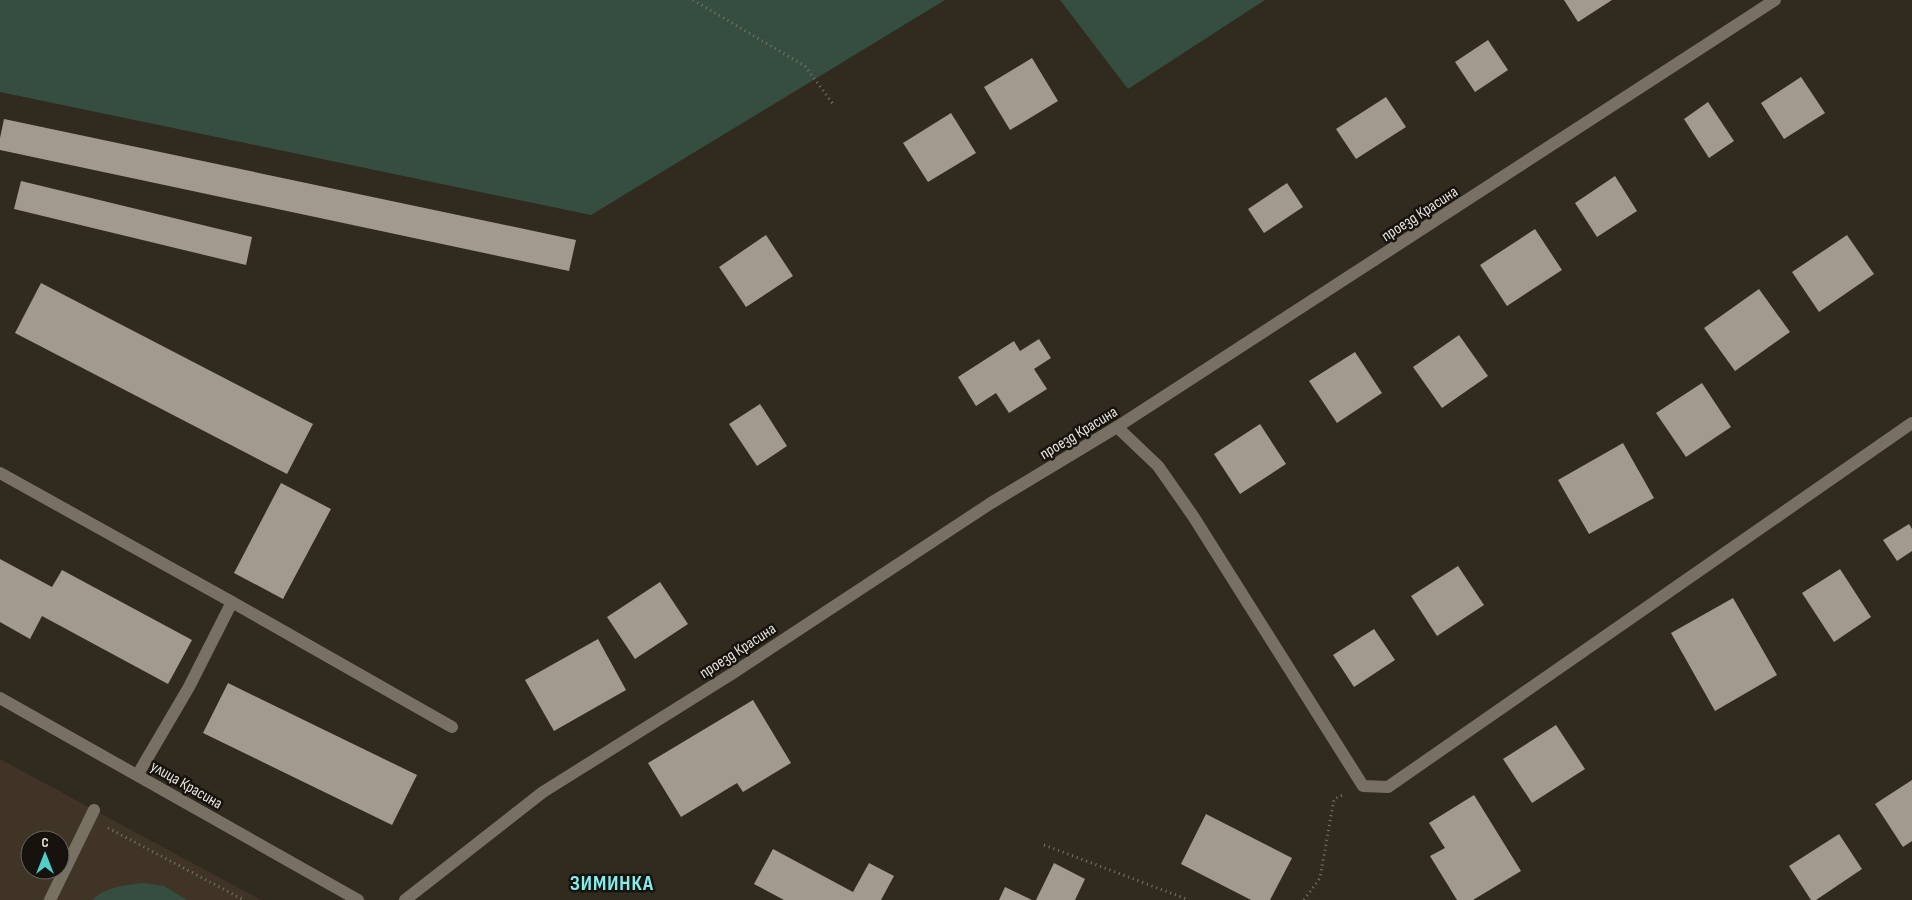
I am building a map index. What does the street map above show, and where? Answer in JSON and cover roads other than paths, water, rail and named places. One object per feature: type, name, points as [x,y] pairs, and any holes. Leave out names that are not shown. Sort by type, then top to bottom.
[{"type":"street","name":"проезд Красина","points":[[405,900],[544,792],[730,675],[991,503],[1117,427],[1775,0]]},
{"type":"street","points":[[1117,427],[1158,466],[1193,516],[1363,786],[1388,787],[1912,422]]},
{"type":"street","points":[[0,473],[452,727]]},
{"type":"street","points":[[138,774],[189,687],[232,602]]},
{"type":"street","name":"улица Красина","points":[[0,698],[138,774],[358,900]]},
{"type":"street","points":[[50,900],[92,814]]},
{"type":"district","name":"ЗИМИНКА","points":[[612,883]]}]
